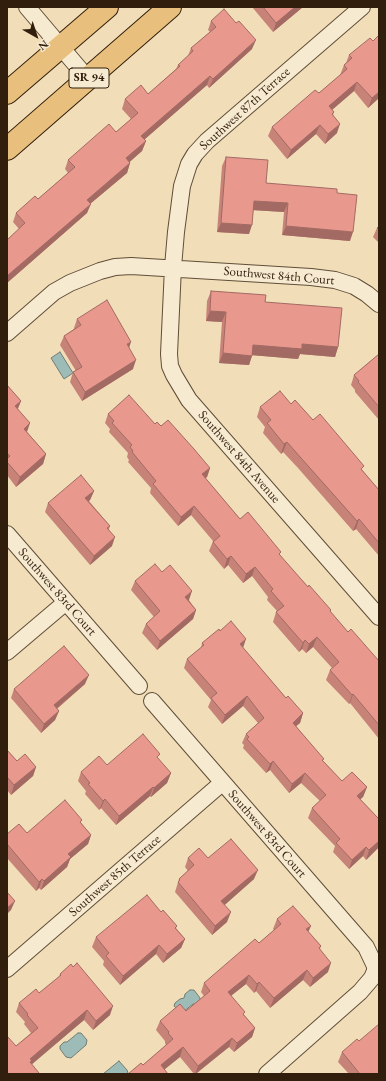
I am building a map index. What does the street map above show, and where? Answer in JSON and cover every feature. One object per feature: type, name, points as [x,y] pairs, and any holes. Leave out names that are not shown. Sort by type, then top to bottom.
[{"type":"main road","points":[[7,93],[106,7]]},
{"type":"main road","name":"SR 94","points":[[7,149],[170,7]]},
{"type":"street","points":[[27,7],[88,79]]},
{"type":"street","name":"Southwest 87th Terrace","points":[[173,267],[182,186],[189,164],[195,154],[233,117],[362,7]]},
{"type":"street","points":[[7,333],[54,292],[85,276],[120,267],[173,267]]},
{"type":"street","name":"Southwest 84th Court","points":[[173,267],[334,280],[354,286],[368,294],[379,304]]},
{"type":"street","name":"Southwest 84th Avenue","points":[[173,267],[169,342],[170,366],[183,391],[219,436],[379,617]]},
{"type":"street","name":"Southwest 83rd Court","points":[[7,534],[139,686]]},
{"type":"street","points":[[7,652],[66,602]]},
{"type":"street","name":"Southwest 83rd Court","points":[[152,701],[366,947],[375,966],[375,971],[369,983],[352,1000],[267,1074]]},
{"type":"street","name":"Southwest 85th Terrace","points":[[7,969],[222,783]]},
{"type":"water","points":[[60,352],[73,373],[64,379],[51,358]]},
{"type":"water","points":[[190,990],[194,990],[200,998],[200,1001],[193,1004],[183,1012],[180,1012],[174,1006],[175,1003],[184,998],[185,994]]},
{"type":"water","points":[[78,1033],[81,1033],[87,1040],[86,1045],[71,1058],[66,1057],[60,1049],[60,1046]]},
{"type":"water","points":[[119,1061],[128,1073],[103,1074]]},
{"type":"building","points":[[263,7],[295,7],[276,23]]},
{"type":"building","points":[[224,9],[236,23],[239,21],[256,40],[213,79],[210,76],[141,136],[146,141],[126,158],[130,163],[87,200],[91,204],[7,276],[7,240],[25,223],[16,213],[35,196],[38,199],[75,167],[68,160],[109,124],[116,132],[138,113],[125,99],[141,85],[148,94],[180,66],[178,65],[193,51],[191,48],[216,27],[211,21]]},
{"type":"building","points":[[379,35],[379,92],[372,98],[357,82],[329,106],[334,112],[332,114],[340,124],[328,134],[320,125],[291,150],[272,127],[315,90],[319,93],[347,69],[344,65],[352,58],[349,55],[370,38],[373,41]]},
{"type":"building","points":[[226,157],[268,160],[266,183],[337,189],[337,193],[357,195],[353,232],[286,226],[288,203],[254,201],[252,225],[221,223]]},
{"type":"building","points":[[211,291],[266,295],[265,302],[342,308],[338,347],[302,344],[302,349],[253,345],[252,356],[223,353],[226,312],[210,311]]},
{"type":"building","points":[[107,300],[131,342],[127,344],[136,360],[85,392],[73,372],[82,367],[64,336],[81,325],[77,319]]},
{"type":"building","points":[[379,354],[379,407],[354,375]]},
{"type":"building","points":[[7,385],[21,401],[15,406],[30,423],[24,429],[46,454],[20,477],[7,462],[7,459],[10,456],[7,453]]},
{"type":"building","points":[[280,391],[291,404],[295,400],[313,420],[320,414],[364,466],[361,469],[379,490],[379,543],[359,519],[357,521],[287,442],[284,444],[267,423],[271,420],[260,407]]},
{"type":"building","points":[[129,395],[155,424],[157,422],[161,426],[168,420],[210,468],[202,474],[240,519],[248,512],[281,552],[279,554],[308,587],[309,585],[348,632],[351,629],[379,661],[379,725],[353,694],[352,695],[330,670],[339,662],[317,637],[309,644],[305,640],[303,643],[276,612],[284,606],[271,591],[273,589],[255,567],[246,574],[231,556],[227,559],[213,542],[220,536],[194,506],[181,517],[153,484],[156,481],[132,452],[133,451],[130,447],[132,445],[112,423],[114,421],[108,414]]},
{"type":"building","points":[[81,475],[94,491],[85,498],[110,526],[107,528],[115,537],[94,556],[48,503]]},
{"type":"building","points":[[155,564],[162,572],[170,565],[192,591],[185,597],[196,610],[160,641],[146,624],[160,611],[135,581]]},
{"type":"building","points":[[231,621],[246,639],[240,644],[286,698],[288,696],[303,713],[293,723],[324,759],[322,760],[342,781],[352,772],[367,787],[357,796],[379,819],[379,841],[369,850],[366,847],[352,860],[336,843],[340,839],[312,808],[326,795],[305,773],[292,784],[273,761],[270,764],[247,739],[249,737],[246,734],[264,718],[247,696],[225,715],[211,698],[217,693],[187,659],[204,645],[202,643],[219,629],[220,631]]},
{"type":"building","points":[[64,646],[89,675],[54,705],[59,711],[44,724],[14,689]]},
{"type":"building","points":[[143,734],[160,754],[157,757],[171,773],[119,816],[105,799],[103,801],[88,784],[90,783],[81,772],[99,756],[107,765]]},
{"type":"building","points":[[7,750],[17,761],[25,754],[36,767],[14,785],[7,777]]},
{"type":"building","points":[[65,800],[82,820],[80,822],[91,835],[68,854],[71,857],[44,881],[42,879],[39,882],[7,844],[7,834],[19,824],[27,833]]},
{"type":"building","points":[[231,839],[258,870],[221,901],[231,912],[215,926],[178,882],[180,880],[179,879],[194,865],[188,858],[199,848],[208,858]]},
{"type":"building","points":[[7,892],[15,901],[7,908]]},
{"type":"building","points":[[147,895],[161,912],[163,910],[177,926],[175,928],[185,939],[167,954],[159,945],[123,976],[106,956],[109,953],[96,937]]},
{"type":"building","points":[[293,906],[311,926],[306,929],[321,946],[319,948],[331,963],[313,978],[307,970],[274,998],[259,982],[257,984],[249,975],[228,992],[245,1012],[243,1014],[255,1028],[237,1043],[232,1038],[198,1066],[183,1047],[161,1065],[168,1074],[128,1074],[141,1063],[143,1065],[173,1039],[160,1021],[180,1004],[186,1011],[210,991],[204,983],[255,939],[259,943],[281,924],[277,919]]},
{"type":"building","points":[[77,963],[113,1006],[96,1021],[87,1010],[30,1059],[32,1060],[30,1062],[39,1073],[38,1074],[7,1074],[7,1036],[16,1046],[38,1028],[19,1003],[36,989],[39,993],[61,975],[60,974],[71,964],[73,967]]},
{"type":"building","points":[[379,1024],[379,1074],[360,1074],[342,1052],[357,1039],[359,1041]]}]
